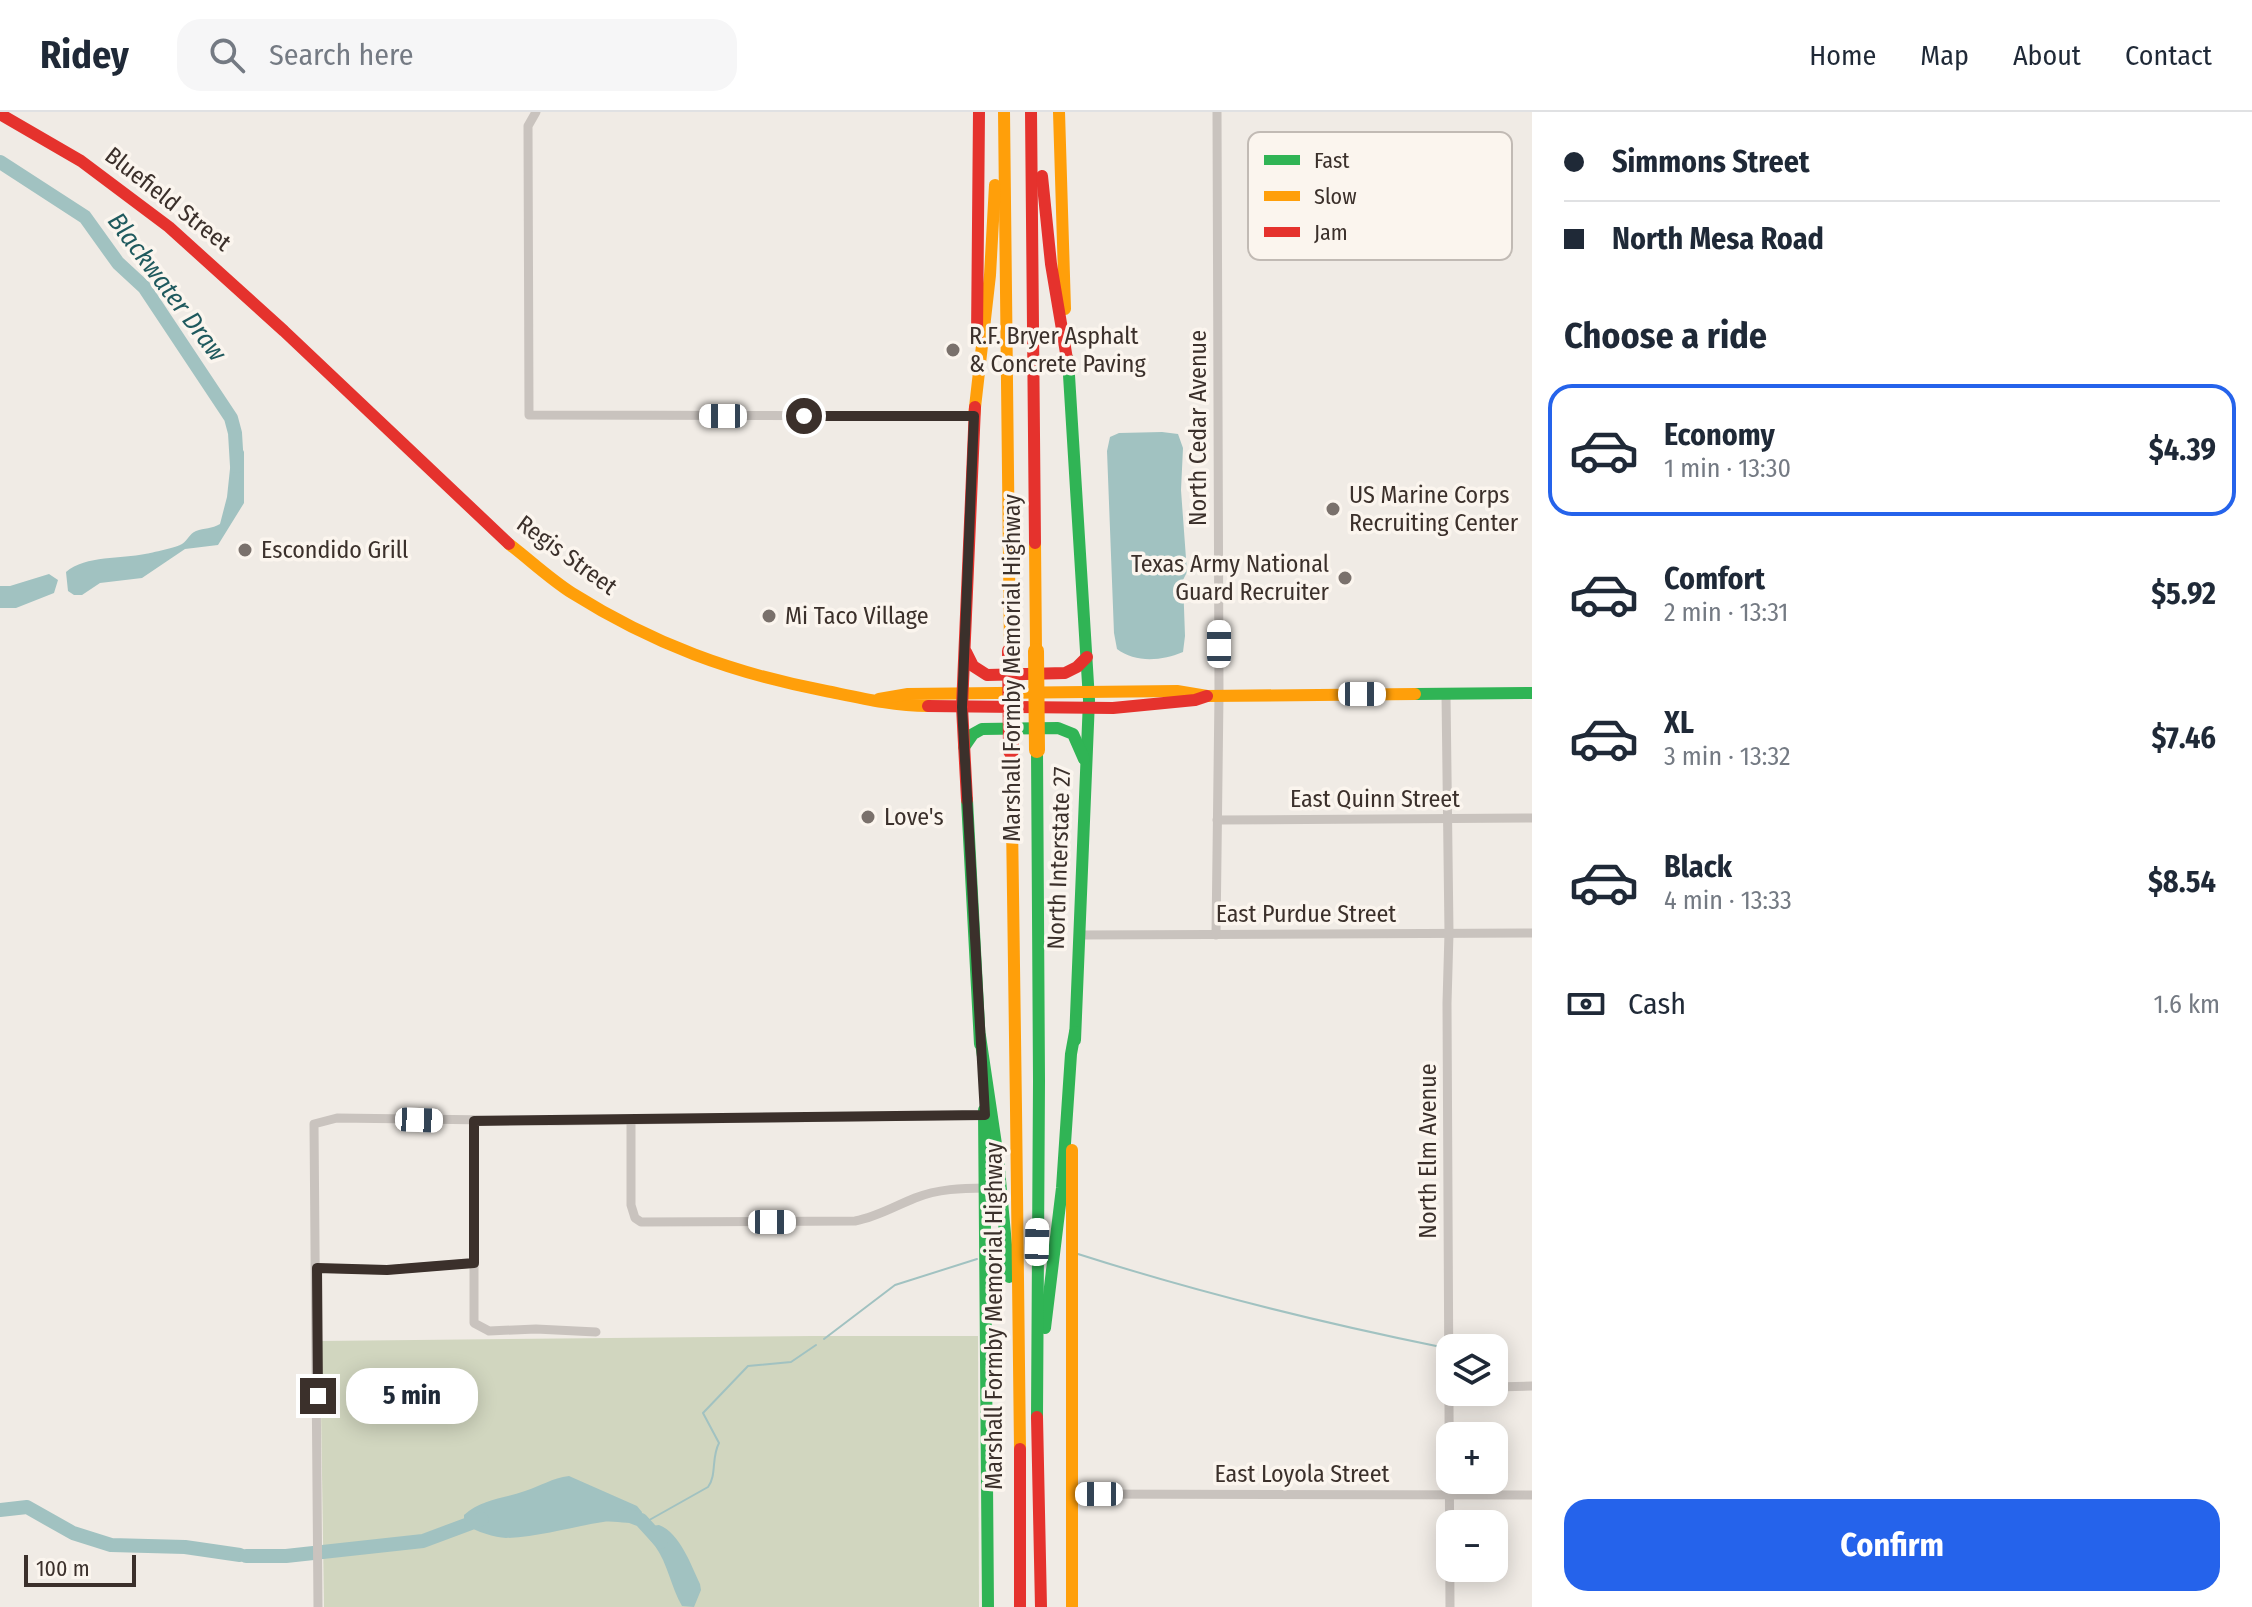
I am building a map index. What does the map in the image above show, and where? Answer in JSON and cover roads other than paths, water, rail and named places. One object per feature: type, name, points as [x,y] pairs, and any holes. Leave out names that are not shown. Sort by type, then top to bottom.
[{"type":"main road","points":[[979,112],[974,416],[962,700],[985,1115],[988,1607]]},
{"type":"main road","points":[[974,416],[990,275],[1002,112]]},
{"type":"main road","name":"Marshall Formby Memorial Highway","points":[[1002,112],[1019,1226],[1020,1607]]},
{"type":"main road","name":"Marshall Formby Memorial Highway","points":[[1031,112],[1039,1094],[1036,1393],[1041,1607]]},
{"type":"main road","points":[[1037,112],[1049,251],[1068,365]]},
{"type":"main road","name":"North Interstate 27","points":[[1059,112],[1060,214],[1089,700],[1071,1169],[1072,1607]]},
{"type":"main road","name":"Bluefield Street","points":[[0,114],[81,161],[145,208],[190,244],[294,339]]},
{"type":"main road","name":"Regis Street","points":[[294,339],[488,526],[548,576],[586,602],[653,638],[725,667],[798,688],[876,700],[908,694],[962,700],[1089,700],[1165,704],[1213,696],[1532,693]]},
{"type":"main road","points":[[964,649],[973,666],[987,675],[1065,673],[1087,657]]},
{"type":"main road","points":[[964,747],[973,734],[987,728],[1066,729],[1077,738],[1086,766]]},
{"type":"main road","points":[[1036,1393],[1043,1360],[1062,1188],[1075,1032]]},
{"type":"main road","points":[[980,1036],[1007,1245],[1015,1471],[1019,1498]]},
{"type":"street","points":[[536,112],[528,126],[529,415],[974,416]]},
{"type":"street","name":"North Cedar Avenue","points":[[1216,935],[1217,820],[1213,696],[1217,112]]},
{"type":"street","name":"North Elm Avenue","points":[[1446,694],[1450,1334]]},
{"type":"street","name":"East Quinn Street","points":[[1217,820],[1532,818]]},
{"type":"street","name":"East Purdue Street","points":[[1080,935],[1532,933]]},
{"type":"street","points":[[318,1607],[314,1124],[337,1118],[474,1121],[985,1115]]},
{"type":"street","points":[[631,1120],[631,1205],[635,1218],[649,1223],[855,1221],[879,1215],[931,1193],[985,1188]]},
{"type":"street","points":[[474,1121],[472,1318],[479,1328],[489,1331],[536,1329],[596,1332]]},
{"type":"street","points":[[317,1268],[387,1270],[474,1263]]},
{"type":"street","points":[[1508,1387],[1532,1386]]},
{"type":"street","name":"East Loyola Street","points":[[1071,1494],[1436,1494]]},
{"type":"street","name":"North Elm Avenue","points":[[1448,1494],[1450,1607]]},
{"type":"street","name":"East Loyola Street","points":[[1448,1494],[1532,1495]]},
{"type":"water","points":[[1119,433],[1178,434],[1183,448],[1181,490],[1187,572],[1183,580],[1185,636],[1183,652],[1158,659],[1140,658],[1117,649],[1114,633],[1107,451],[1110,437]]},
{"type":"water","points":[[242,448],[244,452],[244,503],[218,545],[185,549],[142,578],[100,583],[82,595],[68,591],[66,572],[74,567],[94,560],[175,547],[196,531],[220,524],[227,497],[232,450]]},
{"type":"water","points":[[49,574],[58,580],[54,593],[16,608],[0,608],[0,586]]},
{"type":"water","points":[[569,1476],[637,1506],[642,1512],[641,1520],[631,1523],[603,1522],[506,1538],[476,1530],[464,1520],[464,1515],[485,1502]]},
{"type":"water","points":[[659,1525],[679,1542],[700,1584],[701,1590],[694,1607],[682,1606],[663,1560],[649,1537],[648,1529]]},
{"type":"waterway","name":"Blackwater Draw","points":[[0,162],[85,217],[118,263],[144,287],[231,418],[237,466]]},
{"type":"waterway","points":[[1078,1254],[1258,1305],[1436,1346]]},
{"type":"waterway","points":[[824,1339],[895,1285],[977,1259]]},
{"type":"waterway","points":[[644,1523],[708,1487],[719,1443],[703,1413],[748,1366],[791,1362],[816,1345]]},
{"type":"waterway","name":"Blackwater Draw","points":[[0,1510],[27,1507],[73,1533],[111,1545],[185,1547],[240,1555]]},
{"type":"waterway","name":"Blackwater Draw","points":[[625,1514],[641,1520],[661,1542]]},
{"type":"waterway","name":"Blackwater Draw","points":[[246,1556],[286,1556],[423,1541],[482,1519]]},
{"type":"place","name":"R.F. Bryer Asphalt & Concrete Paving","points":[[953,350]]},
{"type":"place","name":"US Marine Corps Recruiting Center","points":[[1333,509]]},
{"type":"place","name":"Escondido Grill","points":[[245,550]]},
{"type":"place","name":"Texas Army National Guard Recruiter","points":[[1345,578]]},
{"type":"place","name":"Mi Taco Village","points":[[769,616]]},
{"type":"place","name":"Love's","points":[[868,817]]}]
